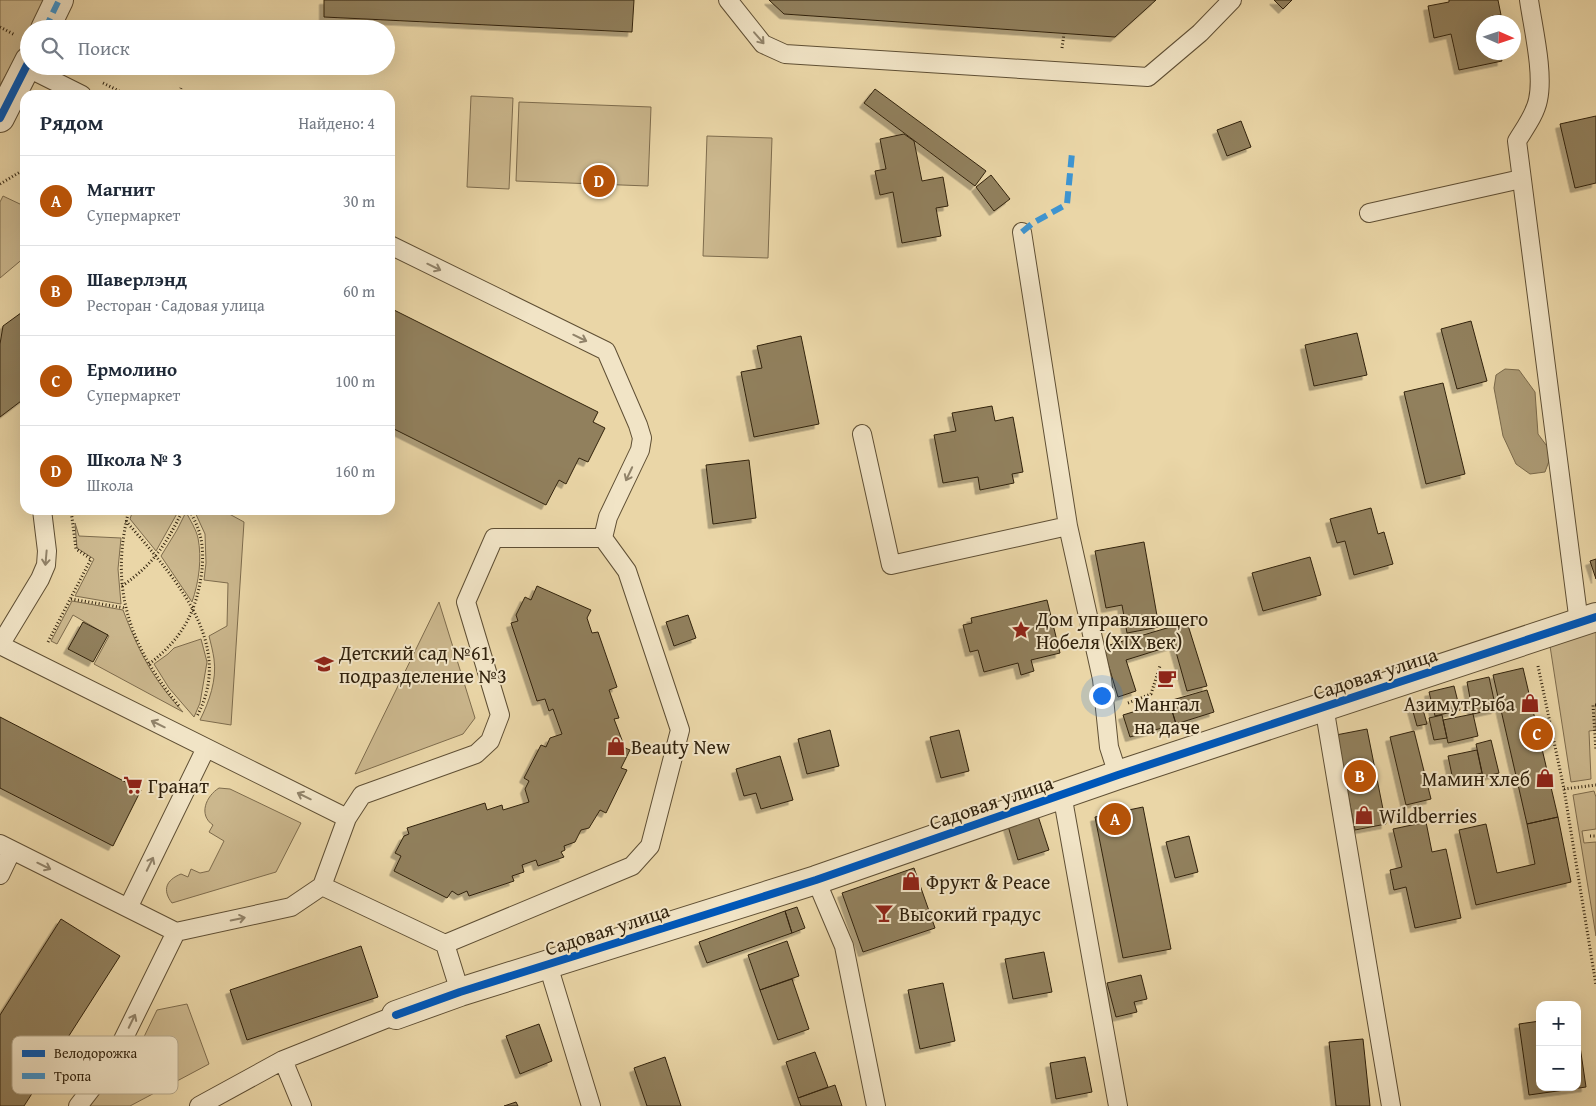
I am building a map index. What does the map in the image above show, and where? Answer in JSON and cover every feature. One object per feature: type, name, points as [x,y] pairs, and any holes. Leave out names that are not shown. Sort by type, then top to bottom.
[{"type":"street","points":[[49,20],[59,0]]},
{"type":"street","points":[[0,118],[22,75]]},
{"type":"street","name":"Садовая улица","points":[[396,1015],[460,992],[816,880],[1118,775],[1588,620]]},
{"type":"lane","points":[[728,0],[763,44],[785,54],[1148,77],[1200,33],[1232,0]]},
{"type":"lane","points":[[1529,0],[1540,76],[1538,100],[1517,142],[1588,620]]},
{"type":"lane","points":[[47,75],[73,90]]},
{"type":"lane","points":[[1369,213],[1521,179]]},
{"type":"lane","points":[[1022,232],[1068,526],[1102,679],[1109,747],[1118,775]]},
{"type":"lane","points":[[395,248],[606,351],[642,438],[640,450],[608,518],[602,538]]},
{"type":"lane","points":[[862,434],[891,565],[1068,526]]},
{"type":"lane","points":[[43,515],[47,551],[46,565],[40,579],[0,646],[348,818]]},
{"type":"lane","points":[[0,875],[6,847],[176,932],[291,907],[322,886],[348,818],[362,795],[476,754],[490,741],[500,715],[466,602],[494,538],[602,538]]},
{"type":"lane","points":[[445,944],[632,866],[650,846],[680,730],[627,571],[602,538]]},
{"type":"lane","points":[[1324,706],[1391,1106]]},
{"type":"lane","points":[[128,908],[206,748]]},
{"type":"lane","points":[[1062,794],[1118,1106]]},
{"type":"lane","points":[[816,880],[844,946],[876,1106]]},
{"type":"lane","points":[[322,886],[445,944],[460,992]]},
{"type":"lane","points":[[125,1036],[176,932]]},
{"type":"lane","points":[[548,965],[591,1106]]},
{"type":"lane","points":[[199,1106],[283,1060],[396,1015]]},
{"type":"lane","points":[[283,1060],[302,1106]]},
{"type":"lane","points":[[78,1106],[87,1094]]},
{"type":"path","points":[[0,184],[20,172]]},
{"type":"path","points":[[48,642],[91,559],[76,549],[72,515]]},
{"type":"path","points":[[128,515],[122,547],[122,586],[125,608],[149,664],[166,690],[182,709]]},
{"type":"path","points":[[122,586],[139,574],[157,557],[174,530],[181,515]]},
{"type":"path","points":[[149,664],[165,651],[182,631],[199,592],[202,562],[201,536],[192,515]]},
{"type":"path","points":[[126,521],[157,557],[193,608],[205,639],[210,662],[208,686],[202,705],[193,722]]},
{"type":"path","points":[[71,599],[125,608]]},
{"type":"path","points":[[1532,639],[1564,789],[1596,985]]},
{"type":"path","points":[[1106,710],[1151,694],[1160,666]]},
{"type":"path","points":[[1596,705],[1593,705],[1596,751]]},
{"type":"path","points":[[1564,789],[1596,785]]},
{"type":"path","points":[[1590,836],[1596,836]]},
{"type":"shaded area","points":[[0,0],[49,0],[37,20],[20,20],[20,51],[0,85]]},
{"type":"shaded area","points":[[471,96],[513,98],[509,189],[467,187]]},
{"type":"shaded area","points":[[519,102],[651,107],[648,186],[516,181]]},
{"type":"shaded area","points":[[707,136],[772,138],[768,258],[703,256]]},
{"type":"shaded area","points":[[3,196],[20,204],[20,261],[0,278],[0,202]]},
{"type":"shaded area","points":[[1505,369],[1519,370],[1535,392],[1538,434],[1552,453],[1545,472],[1530,474],[1516,464],[1503,436],[1494,388],[1496,375]]},
{"type":"shaded area","points":[[131,515],[176,515],[156,551],[130,519]]},
{"type":"shaded area","points":[[184,515],[188,515],[197,535],[200,562],[192,602],[161,556]]},
{"type":"shaded area","points":[[196,515],[231,515],[244,522],[231,725],[200,720],[209,698],[215,667],[209,636],[227,626],[228,583],[204,580],[206,563],[205,534]]},
{"type":"shaded area","points":[[75,523],[79,536],[121,538],[118,569],[121,604],[75,596],[94,559],[77,548]]},
{"type":"shaded area","points":[[72,601],[123,610],[147,664],[172,700],[183,712],[94,664],[109,636],[73,615],[57,644],[51,641]]},
{"type":"shaded area","points":[[439,602],[475,718],[463,734],[355,774]]},
{"type":"shaded area","points":[[1596,630],[1596,730],[1589,731],[1591,779],[1571,782],[1550,646]]},
{"type":"shaded area","points":[[201,639],[207,662],[200,703],[194,717],[169,688],[154,664],[174,648]]},
{"type":"shaded area","points":[[219,788],[230,789],[301,823],[276,872],[172,903],[166,890],[169,882],[181,874],[188,877],[191,869],[200,873],[209,871],[224,841],[209,832],[213,825],[208,821],[205,811],[210,796]]},
{"type":"shaded area","points":[[1594,791],[1596,797],[1596,829],[1582,831],[1584,843],[1596,842],[1596,936],[1573,795]]},
{"type":"shaded area","points":[[187,1004],[209,1064],[178,1080],[178,1036],[144,1036],[157,1010]]},
{"type":"shaded area","points":[[96,1094],[153,1094],[130,1106],[86,1106]]},
{"type":"building","points":[[324,0],[634,0],[632,32],[324,17]]},
{"type":"building","points":[[769,0],[1156,0],[1115,37],[784,14]]},
{"type":"building","points":[[1274,0],[1292,0],[1283,9]]},
{"type":"building","points":[[1449,0],[1498,0],[1501,15],[1476,15],[1476,60],[1502,61],[1459,70],[1451,34],[1434,38],[1428,6],[1449,2]]},
{"type":"building","points":[[875,89],[986,171],[975,186],[864,103]]},
{"type":"building","points":[[1596,116],[1596,183],[1575,188],[1560,124]]},
{"type":"building","points":[[1241,121],[1251,147],[1227,156],[1217,130]]},
{"type":"building","points":[[904,134],[914,141],[922,181],[943,177],[948,206],[936,208],[941,236],[902,243],[893,192],[880,195],[875,171],[886,169],[880,139]]},
{"type":"building","points":[[991,175],[1010,199],[994,211],[976,187]]},
{"type":"building","points":[[395,310],[598,412],[593,422],[605,428],[588,462],[579,458],[566,484],[559,480],[546,505],[395,430]]},
{"type":"building","points":[[20,314],[20,402],[0,417],[0,344],[3,326]]},
{"type":"building","points":[[1471,321],[1487,381],[1457,389],[1441,329]]},
{"type":"building","points":[[1357,333],[1367,375],[1314,386],[1305,345]]},
{"type":"building","points":[[801,336],[819,424],[754,437],[741,372],[762,368],[757,346]]},
{"type":"building","points":[[1443,383],[1465,474],[1426,484],[1404,392]]},
{"type":"building","points":[[992,406],[995,421],[1013,417],[1023,472],[1012,474],[1014,483],[980,490],[978,477],[943,483],[934,435],[956,431],[952,413]]},
{"type":"building","points":[[749,460],[756,518],[713,524],[706,465]]},
{"type":"building","points":[[1371,508],[1378,534],[1384,532],[1393,564],[1354,575],[1345,541],[1337,543],[1330,519]]},
{"type":"building","points":[[1144,542],[1159,627],[1127,633],[1122,605],[1106,608],[1095,551]]},
{"type":"building","points":[[1310,557],[1321,595],[1263,611],[1252,573]]},
{"type":"building","points":[[1596,559],[1596,579],[1590,561]]},
{"type":"building","points":[[537,586],[591,610],[587,618],[592,633],[598,632],[617,687],[609,690],[619,718],[614,719],[625,748],[630,750],[621,768],[627,770],[606,813],[600,810],[589,828],[581,830],[575,842],[564,846],[565,850],[561,852],[564,857],[538,866],[536,860],[522,865],[524,872],[512,876],[514,881],[469,896],[467,891],[458,895],[452,891],[447,898],[394,871],[401,856],[395,853],[404,836],[409,834],[407,828],[485,803],[487,810],[502,805],[503,810],[529,802],[525,789],[529,781],[524,778],[541,745],[546,747],[550,738],[562,734],[553,709],[549,711],[545,699],[537,701],[511,623],[518,621],[516,615],[525,597],[531,600]]},
{"type":"building","points":[[1047,600],[1060,653],[1031,660],[1034,671],[1021,675],[1018,663],[984,672],[978,650],[970,652],[963,625],[972,623],[971,618]]},
{"type":"building","points":[[688,615],[696,638],[674,646],[666,622]]},
{"type":"building","points":[[83,622],[108,635],[93,662],[68,649]]},
{"type":"building","points":[[1187,622],[1207,686],[1187,691],[1174,645],[1126,660],[1136,691],[1118,697],[1103,647]]},
{"type":"building","points":[[1523,668],[1558,817],[1527,824],[1493,675]]},
{"type":"building","points":[[1489,677],[1496,709],[1473,714],[1467,682]]},
{"type":"building","points":[[1454,686],[1460,710],[1435,716],[1429,692]]},
{"type":"building","points":[[1207,690],[1214,712],[1176,724],[1169,701]]},
{"type":"building","points":[[1169,701],[1176,724],[1130,737],[1123,715]]},
{"type":"building","points":[[1422,706],[1427,724],[1417,726],[1412,708]]},
{"type":"building","points":[[1473,714],[1478,736],[1448,743],[1443,720]]},
{"type":"building","points":[[1442,715],[1447,738],[1434,740],[1429,718]]},
{"type":"building","points":[[0,717],[141,790],[113,846],[0,788]]},
{"type":"building","points":[[1367,729],[1386,824],[1355,830],[1336,735]]},
{"type":"building","points":[[830,730],[839,766],[807,774],[798,739]]},
{"type":"building","points":[[959,730],[969,771],[941,778],[930,737]]},
{"type":"building","points":[[1414,731],[1431,799],[1406,805],[1390,737]]},
{"type":"building","points":[[1491,740],[1499,773],[1483,777],[1476,744]]},
{"type":"building","points":[[1477,750],[1482,773],[1453,780],[1448,756]]},
{"type":"building","points":[[780,756],[793,800],[761,809],[756,793],[744,796],[736,769]]},
{"type":"building","points":[[1143,807],[1171,949],[1123,958],[1095,817]]},
{"type":"building","points":[[1038,816],[1049,850],[1018,860],[1008,826]]},
{"type":"building","points":[[1558,817],[1571,882],[1476,905],[1459,830],[1486,824],[1497,873],[1535,864],[1527,824]]},
{"type":"building","points":[[1426,822],[1432,852],[1446,849],[1461,918],[1415,928],[1406,887],[1394,890],[1390,870],[1402,867],[1393,829]]},
{"type":"building","points":[[1189,836],[1198,872],[1175,878],[1166,842]]},
{"type":"building","points":[[914,868],[935,928],[863,952],[842,893]]},
{"type":"building","points":[[797,907],[805,928],[792,933],[785,911]]},
{"type":"building","points":[[785,911],[792,933],[707,963],[699,942]]},
{"type":"building","points":[[61,919],[120,956],[69,1036],[12,1036],[12,1094],[32,1094],[24,1106],[0,1106],[0,1015]]},
{"type":"building","points":[[787,941],[799,976],[760,990],[748,955]]},
{"type":"building","points":[[361,946],[378,997],[247,1040],[230,990]]},
{"type":"building","points":[[1044,952],[1052,992],[1013,999],[1005,959]]},
{"type":"building","points":[[1141,975],[1147,999],[1134,1002],[1137,1012],[1116,1017],[1107,983]]},
{"type":"building","points":[[792,979],[809,1029],[778,1040],[760,990]]},
{"type":"building","points":[[943,983],[955,1041],[920,1049],[908,990]]},
{"type":"building","points":[[1536,1022],[1536,1091],[1558,1091],[1529,1095],[1519,1024]]},
{"type":"building","points":[[539,1024],[552,1061],[520,1074],[506,1036]]},
{"type":"building","points":[[1363,1039],[1370,1106],[1336,1106],[1329,1042]]},
{"type":"building","points":[[815,1052],[828,1087],[798,1098],[786,1062]]},
{"type":"building","points":[[1581,1053],[1586,1087],[1581,1088]]},
{"type":"building","points":[[665,1057],[681,1106],[647,1106],[634,1068]]},
{"type":"building","points":[[1085,1057],[1092,1092],[1056,1099],[1050,1063]]},
{"type":"building","points":[[835,1085],[842,1106],[801,1106],[798,1098]]},
{"type":"building","points":[[516,1102],[518,1106],[504,1106]]},
{"type":"marked path","points":[[49,20],[59,0]]},
{"type":"marked path","points":[[1022,232],[1033,223],[1067,204],[1072,153]]},
{"type":"cycle path","points":[[0,118],[22,75]]},
{"type":"cycle path","points":[[396,1015],[460,992],[816,880],[1118,775],[1596,617]]},
{"type":"place","name":"Школа № 3","points":[[599,181]]},
{"type":"place","name":"Дом управляющего Нобеля (XIX век)","points":[[1021,630]]},
{"type":"place","name":"Детский сад №61, подразделение №3","points":[[324,664]]},
{"type":"place","name":"Мангал на даче","points":[[1167,678]]},
{"type":"place","name":"АзимутРыба","points":[[1530,703]]},
{"type":"place","name":"Ермолино","points":[[1537,734]]},
{"type":"place","name":"Beauty New","points":[[616,746]]},
{"type":"place","name":"Шаверлэнд","points":[[1360,776]]},
{"type":"place","name":"Мамин хлеб","points":[[1545,778]]},
{"type":"place","name":"Гранат","points":[[133,785]]},
{"type":"place","name":"Wildberries","points":[[1364,815]]},
{"type":"place","name":"Магнит","points":[[1115,819]]},
{"type":"place","name":"Фрукт & Peace","points":[[911,881]]},
{"type":"place","name":"Высокий градус","points":[[884,913]]}]
